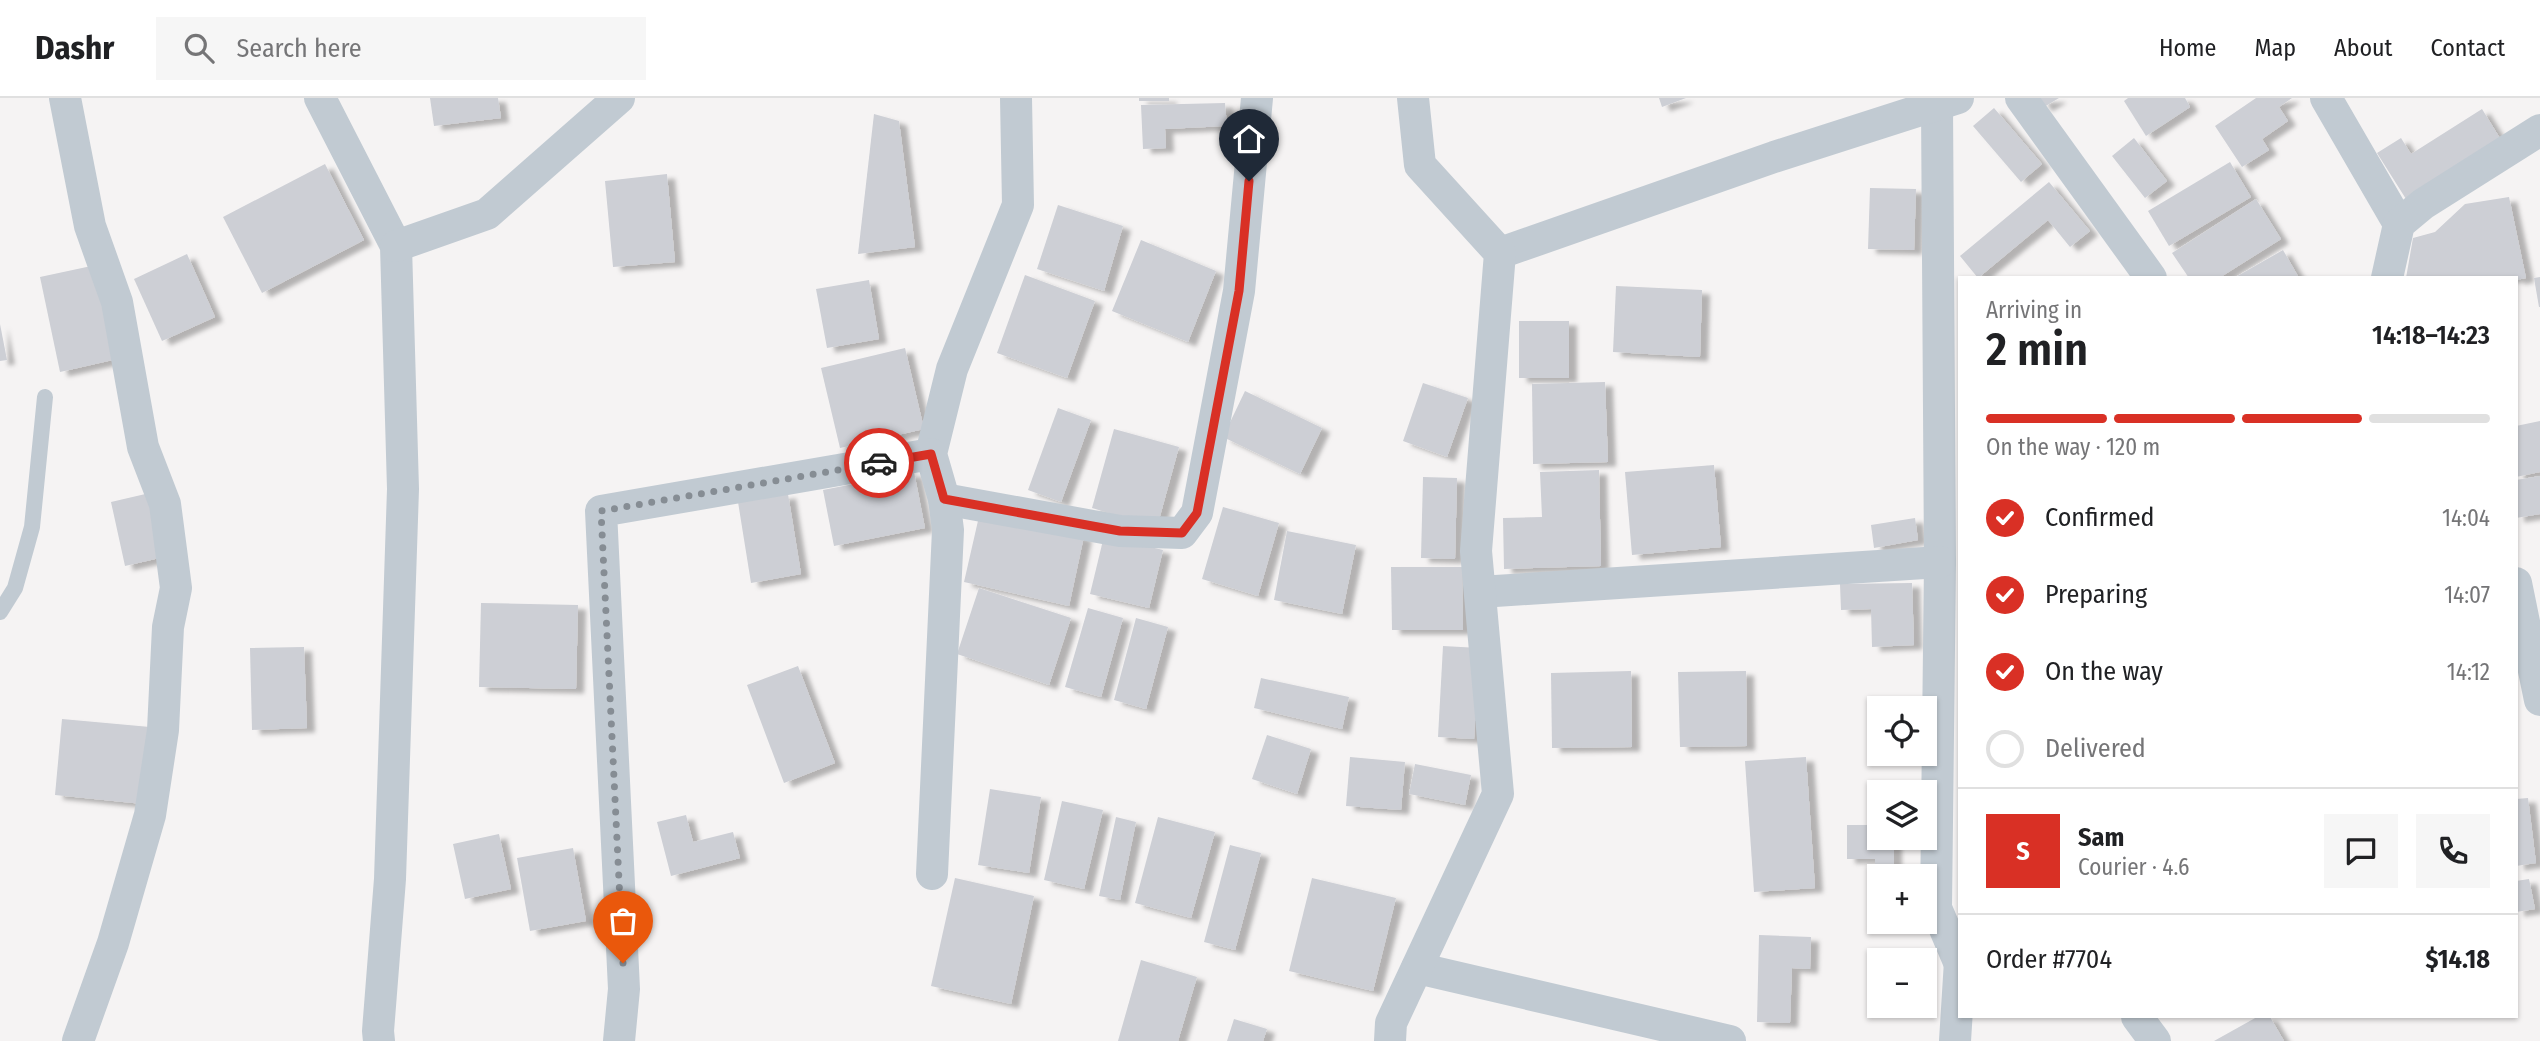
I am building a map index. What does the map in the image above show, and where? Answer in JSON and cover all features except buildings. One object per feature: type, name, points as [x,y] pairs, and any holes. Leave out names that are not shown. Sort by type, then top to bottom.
[{"type":"street","points":[[65,98],[90,226],[117,302],[143,447],[165,504],[176,588],[168,627],[163,730],[150,815],[113,943],[78,1041]]},
{"type":"street","points":[[320,98],[396,246],[403,489],[390,879],[377,1031],[379,1041]]},
{"type":"street","points":[[396,246],[486,214],[619,98]]},
{"type":"street","points":[[932,874],[948,530],[944,499],[931,454],[952,369],[1018,205],[1016,98]]},
{"type":"street","points":[[944,499],[1120,531],[1182,533],[1197,513],[1239,291],[1257,98]]},
{"type":"street","points":[[1390,1041],[1391,1023],[1498,794],[1476,551],[1500,253],[1420,165],[1413,98]]},
{"type":"street","points":[[2021,98],[2150,276]]},
{"type":"street","points":[[2326,98],[2399,224]]},
{"type":"street","points":[[1500,253],[1774,157],[1947,102],[1936,908],[1958,958]]},
{"type":"street","points":[[2387,276],[2399,224],[2423,204],[2540,130]]},
{"type":"street","points":[[619,1041],[624,989],[601,511],[931,454]]},
{"type":"street","points":[[1480,593],[1940,562]]},
{"type":"street","points":[[2518,593],[2540,700]]},
{"type":"street","points":[[1417,968],[1730,1041]]},
{"type":"street","points":[[1955,1041],[1958,994]]},
{"type":"street","points":[[2138,1018],[2155,1041]]},
{"type":"lane","points":[[0,612],[15,588],[32,527],[45,397]]},
{"type":"way so far","points":[[623,963],[601,511],[879,463]]},
{"type":"route","points":[[879,463],[931,454],[944,499],[1120,531],[1182,533],[1197,513],[1239,291],[1249,181]]}]
